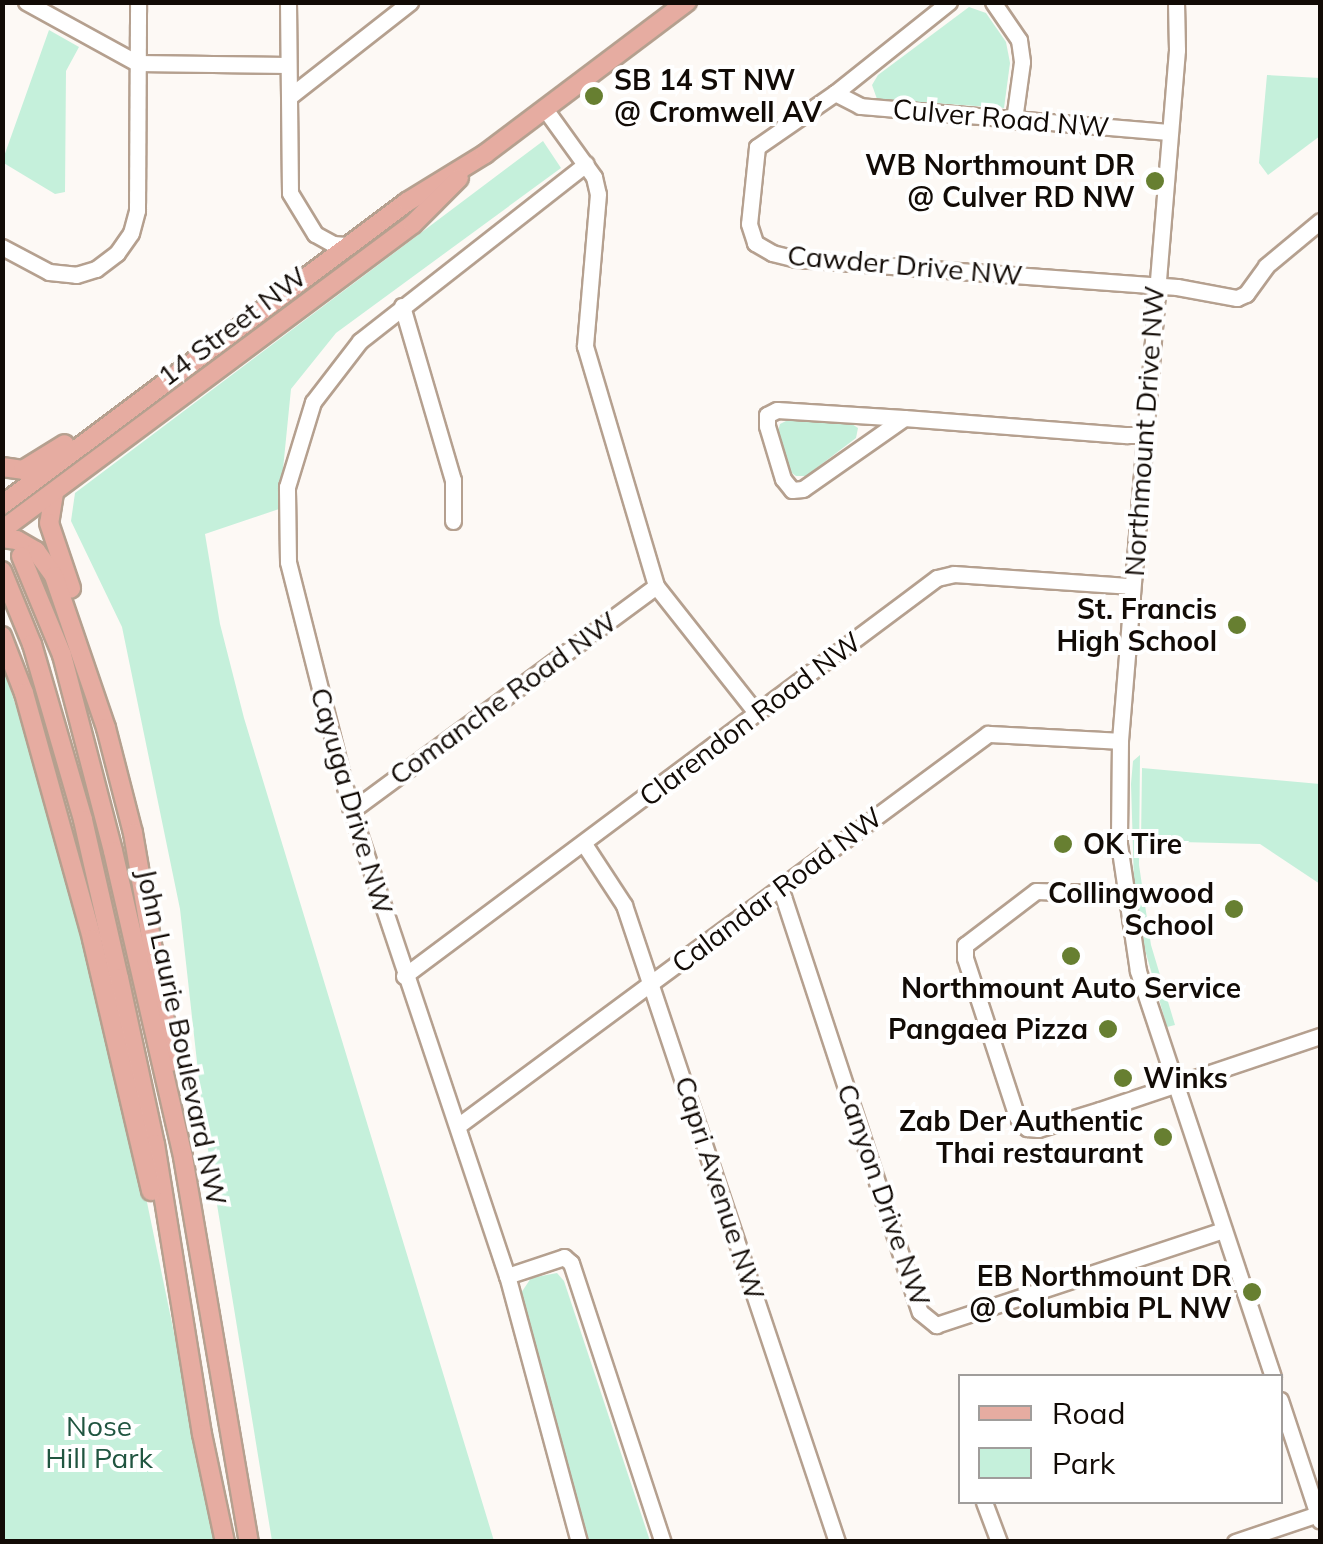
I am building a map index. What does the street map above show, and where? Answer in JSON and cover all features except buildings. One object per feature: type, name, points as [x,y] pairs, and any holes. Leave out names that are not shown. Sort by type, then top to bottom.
[{"type":"main road","name":"14 Street NW","points":[[4,509],[348,246],[485,154],[687,2]]},
{"type":"main road","name":"14 Street NW","points":[[2,530],[413,224],[485,154]]},
{"type":"main road","points":[[2,467],[23,470],[36,464],[160,388]]},
{"type":"main road","points":[[54,493],[48,523],[89,637],[107,706],[106,728]]},
{"type":"main road","points":[[4,509],[23,515]]},
{"type":"main road","points":[[2,538],[18,540],[36,552],[54,576],[106,728],[133,834],[167,1024],[184,1157]]},
{"type":"main road","name":"John Laurie Boulevard NW","points":[[21,556],[49,618],[76,703],[184,1157],[248,1542]]},
{"type":"main road","name":"John Laurie Boulevard NW","points":[[2,571],[32,644],[82,820],[155,1144],[225,1542]]},
{"type":"main road","points":[[2,636],[24,693],[81,901],[154,1208],[171,1250]]},
{"type":"street","points":[[26,2],[137,63],[288,66]]},
{"type":"street","points":[[2,247],[50,272],[76,274],[96,269],[117,254],[131,232],[137,210],[138,2]]},
{"type":"street","points":[[288,2],[290,193],[315,234],[333,244],[348,246]]},
{"type":"street","points":[[288,97],[410,2]]},
{"type":"street","name":"Cawder Drive NW","points":[[948,2],[835,93],[756,147],[749,224],[755,242],[772,254],[796,259],[1155,286]]},
{"type":"street","points":[[992,2],[1019,40],[1022,62],[1014,120]]},
{"type":"street","name":"Northmount Drive NW","points":[[1176,2],[1178,50],[1155,286],[1120,741],[1123,894],[1138,970],[1272,1374]]},
{"type":"street","name":"Culver Road NW","points":[[835,93],[860,106],[1170,132]]},
{"type":"street","points":[[545,109],[586,164],[598,194],[584,346],[656,586],[757,714]]},
{"type":"street","name":"Cayuga Drive NW","points":[[578,1542],[506,1276],[459,1125],[404,976],[351,811],[288,562],[287,487],[314,402],[360,341],[586,164]]},
{"type":"street","points":[[1155,286],[1246,294],[1248,286],[1320,221]]},
{"type":"street","points":[[402,306],[453,480],[453,521]]},
{"type":"street","points":[[904,418],[803,489],[792,490],[782,479],[766,426],[766,415],[777,410],[904,418],[1144,435]]},
{"type":"street","name":"Clarendon Road NW","points":[[404,976],[938,578],[954,574],[1132,586]]},
{"type":"street","name":"Comanche Road NW","points":[[351,811],[656,586]]},
{"type":"street","name":"Calandar Road NW","points":[[459,1125],[988,734],[1120,741]]},
{"type":"street","name":"Capri Avenue NW","points":[[584,844],[624,905],[836,1542]]},
{"type":"street","name":"Canyon Drive NW","points":[[780,887],[920,1312],[936,1325],[1224,1230]]},
{"type":"street","points":[[1123,894],[1036,891],[965,945],[964,958],[1017,1117],[1026,1128],[1038,1129],[1320,1036]]},
{"type":"street","points":[[506,1276],[564,1256],[571,1263],[663,1542]]},
{"type":"street","points":[[1235,1542],[1319,1518],[1283,1409]]},
{"type":"street","points":[[985,1504],[999,1542]]},
{"type":"green space","points":[[969,7],[986,13],[1006,42],[1010,63],[1004,108],[877,99],[872,85],[878,75]]},
{"type":"green space","points":[[49,30],[79,47],[66,71],[65,192],[55,194],[2,162]]},
{"type":"green space","points":[[1267,75],[1320,78],[1320,136],[1268,175],[1259,163]]},
{"type":"green space","points":[[543,141],[561,168],[336,333],[291,389],[279,509],[205,534],[220,624],[244,718],[494,1541],[272,1541],[204,1125],[180,909],[122,627],[71,521],[75,493]]},
{"type":"green space","points":[[792,418],[849,422],[858,428],[856,438],[806,476],[796,476],[787,470],[777,434],[780,424]]},
{"type":"green space","name":"Nose Hill Park","points":[[2,663],[35,765],[124,1091],[217,1541],[3,1541]]},
{"type":"green space","points":[[1140,755],[1139,865],[1151,945],[1175,1025],[1167,1027],[1145,950],[1134,882],[1131,784],[1133,761]]},
{"type":"green space","points":[[1142,768],[1320,784],[1320,884],[1260,844],[1141,841]]},
{"type":"green space","points":[[557,1273],[564,1281],[650,1541],[587,1541],[574,1508],[521,1293],[531,1278]]},
{"type":"place","name":"SB 14 ST NW @ Cromwell AV","points":[[594,96]]},
{"type":"place","name":"WB Northmount DR @ Culver RD NW","points":[[1155,181]]},
{"type":"place","name":"St. Francis High School","points":[[1237,625]]},
{"type":"place","name":"OK Tire","points":[[1063,844]]},
{"type":"place","name":"Collingwood School","points":[[1234,909]]},
{"type":"place","name":"Northmount Auto Service","points":[[1071,956]]},
{"type":"place","name":"Pangaea Pizza","points":[[1108,1029]]},
{"type":"place","name":"Winks","points":[[1123,1078]]},
{"type":"place","name":"Zab Der Authentic Thai restaurant","points":[[1163,1137]]},
{"type":"place","name":"EB Northmount DR @ Columbia PL NW","points":[[1252,1292]]}]
